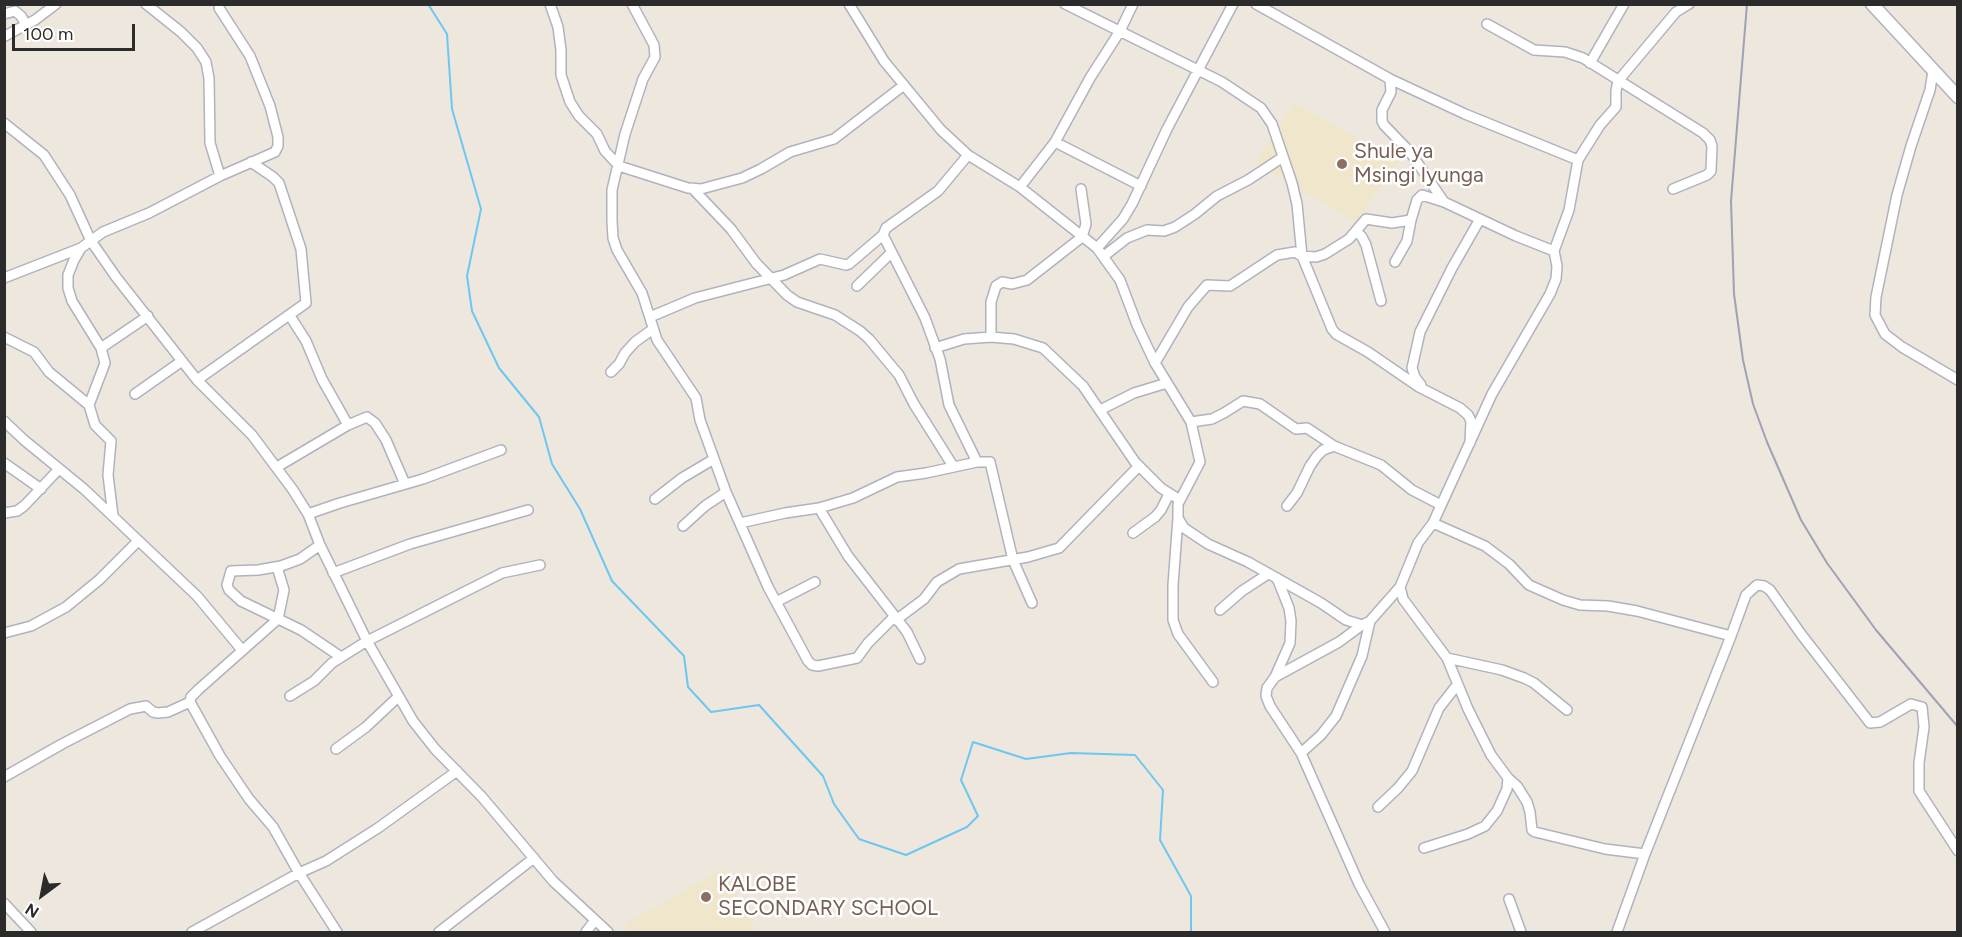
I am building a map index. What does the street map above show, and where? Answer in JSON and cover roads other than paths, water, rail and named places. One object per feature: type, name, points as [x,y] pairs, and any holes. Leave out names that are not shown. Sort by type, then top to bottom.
[{"type":"street","points":[[5,36],[26,25],[56,4]]},
{"type":"street","points":[[146,4],[181,32],[197,48],[206,62],[209,78],[210,143],[220,176]]},
{"type":"street","points":[[550,4],[558,27],[561,75],[570,102],[579,116],[597,134],[606,151],[618,166],[668,183],[701,189],[761,170],[790,152],[834,139],[904,85]]},
{"type":"street","points":[[632,4],[654,45],[655,57],[644,79],[625,134],[611,198],[613,238],[622,260],[642,293],[653,329],[666,355],[696,398],[700,420],[726,492],[776,602],[808,661],[815,666],[857,657],[868,643],[895,618],[924,599],[937,582],[950,573],[968,567],[992,565],[1043,554],[1059,548],[1139,466]]},
{"type":"street","points":[[849,4],[884,61],[941,130],[968,155],[1020,187],[1097,248],[1120,280],[1137,325],[1155,363],[1191,422],[1200,462],[1180,500],[1177,513],[1173,620],[1178,634],[1213,682]]},
{"type":"street","points":[[1065,4],[1222,82],[1262,108],[1272,124],[1298,204],[1302,256],[1332,329],[1336,334],[1368,352],[1419,387],[1451,402],[1468,415],[1471,421],[1470,442]]},
{"type":"street","points":[[1020,187],[1054,142],[1120,31],[1133,4]]},
{"type":"street","points":[[1097,248],[1123,219],[1167,129],[1233,4]]},
{"type":"street","points":[[1256,4],[1390,79],[1465,114],[1578,160]]},
{"type":"street","points":[[1590,63],[1624,4]]},
{"type":"street","points":[[1667,4],[1676,12]]},
{"type":"street","points":[[1275,677],[1339,642],[1366,623],[1400,587],[1418,543],[1433,523],[1492,394],[1550,294],[1557,270],[1554,251],[1569,210],[1578,160],[1600,125],[1616,107],[1618,81],[1676,12],[1689,4]]},
{"type":"street","points":[[1872,4],[1958,97]]},
{"type":"street","points":[[4,278],[81,248],[103,232],[275,152],[278,146],[278,136],[270,106],[250,56],[219,8]]},
{"type":"street","points":[[4,14],[15,11],[26,25]]},
{"type":"street","points":[[1487,24],[1534,50],[1575,54],[1694,126],[1710,140],[1711,171],[1707,175],[1673,189]]},
{"type":"street","points":[[1933,71],[1930,90],[1897,195],[1876,297],[1875,315],[1885,334],[1958,380]]},
{"type":"street","points":[[1390,79],[1391,92],[1382,110],[1382,120],[1410,153],[1444,202]]},
{"type":"street","points":[[4,123],[44,155],[70,195],[91,241],[116,277],[197,380],[252,435],[277,466],[308,514],[333,573],[398,697],[435,749],[569,898],[608,933]]},
{"type":"street","points":[[1054,142],[1141,186]]},
{"type":"street","points":[[650,317],[714,292],[771,279],[820,259],[849,264],[883,235],[886,228],[938,191],[968,155]]},
{"type":"street","points":[[1104,256],[1127,238],[1146,230],[1164,231],[1185,222],[1217,196],[1248,180],[1282,157]]},
{"type":"street","points":[[197,380],[306,303],[301,249],[279,183],[251,162]]},
{"type":"street","points":[[692,188],[731,229],[756,263],[787,295],[797,302],[834,315],[869,339],[899,375],[914,404],[953,466]]},
{"type":"street","points":[[991,337],[991,302],[996,286],[1002,282],[1012,284],[1027,280],[1082,237],[1086,224],[1082,189]]},
{"type":"street","points":[[1395,262],[1407,241],[1417,200],[1422,195],[1444,202],[1554,251]]},
{"type":"street","points":[[1155,363],[1188,307],[1207,285],[1230,286],[1277,255],[1295,252],[1302,256],[1316,257],[1325,254],[1349,239],[1366,219],[1392,223],[1411,220]]},
{"type":"street","points":[[1427,390],[1418,382],[1413,372],[1417,341],[1452,268],[1480,219]]},
{"type":"street","points":[[1356,231],[1366,245],[1381,301]]},
{"type":"street","points":[[883,235],[919,305],[942,368],[949,405],[977,462]]},
{"type":"street","points":[[81,248],[68,275],[68,288],[72,301],[101,348],[105,363],[89,405]]},
{"type":"street","points":[[857,286],[891,253]]},
{"type":"street","points":[[101,348],[148,316]]},
{"type":"street","points":[[290,316],[306,341],[319,373],[348,425]]},
{"type":"street","points":[[611,372],[619,364],[625,352],[653,329]]},
{"type":"street","points":[[4,337],[34,352],[49,372],[89,405],[95,425],[111,441],[108,475],[113,516]]},
{"type":"street","points":[[935,348],[964,339],[991,337],[1014,339],[1043,348],[1083,386],[1139,466],[1169,494],[1180,500]]},
{"type":"street","points":[[135,394],[182,361]]},
{"type":"street","points":[[1100,410],[1134,393],[1167,383]]},
{"type":"street","points":[[1191,422],[1212,419],[1238,402],[1249,401],[1270,410],[1296,429],[1311,429],[1334,446],[1381,465],[1412,490],[1441,505]]},
{"type":"street","points":[[277,466],[348,425],[367,417],[375,423],[386,440],[405,484]]},
{"type":"street","points":[[4,421],[113,516],[197,596],[242,650]]},
{"type":"street","points":[[1287,506],[1297,493],[1317,456],[1323,450],[1334,446]]},
{"type":"street","points":[[308,514],[423,479],[501,450]]},
{"type":"street","points":[[655,499],[682,478],[714,459]]},
{"type":"street","points":[[740,523],[819,508],[859,496],[897,477],[977,462],[990,462],[1013,560],[1032,603]]},
{"type":"street","points":[[4,463],[41,489]]},
{"type":"street","points":[[4,513],[17,511],[59,469]]},
{"type":"street","points":[[684,526],[705,506],[726,492]]},
{"type":"street","points":[[1132,533],[1155,517],[1169,494]]},
{"type":"street","points":[[819,508],[848,556],[907,632],[920,659]]},
{"type":"street","points":[[333,573],[410,544],[528,510]]},
{"type":"street","points":[[1178,518],[1184,528],[1202,540],[1273,576],[1346,620],[1366,623]]},
{"type":"street","points":[[1433,523],[1485,546],[1509,564],[1528,585],[1563,600],[1580,605],[1608,606],[1637,611],[1731,636]]},
{"type":"street","points":[[4,633],[31,626],[66,607],[99,580],[138,541]]},
{"type":"street","points":[[320,545],[300,559],[277,567],[231,571],[227,585],[241,601],[301,630],[341,657]]},
{"type":"street","points":[[290,696],[314,681],[332,663],[367,641],[502,573],[540,565]]},
{"type":"street","points":[[277,567],[284,590],[278,619],[199,689],[191,697],[190,702],[220,756],[249,799],[273,827],[337,933]]},
{"type":"street","points":[[1220,610],[1242,591],[1273,576]]},
{"type":"street","points":[[1273,576],[1289,608],[1291,621],[1288,650],[1267,688],[1267,701],[1301,753],[1359,884],[1385,933]]},
{"type":"street","points":[[776,602],[815,582]]},
{"type":"street","points":[[1617,933],[1645,854],[1746,595],[1757,585],[1770,590],[1870,723],[1881,722],[1911,704],[1922,707],[1924,727],[1919,764],[1919,791],[1958,851]]},
{"type":"street","points":[[1400,587],[1403,599],[1447,658],[1457,685],[1487,746],[1527,802],[1532,830],[1605,849],[1645,854]]},
{"type":"street","points":[[1301,753],[1321,735],[1336,716],[1362,656],[1366,623]]},
{"type":"street","points":[[1447,658],[1502,670],[1524,678],[1534,683],[1566,710]]},
{"type":"street","points":[[1378,807],[1412,771],[1439,708],[1457,685]]},
{"type":"street","points":[[336,749],[366,727],[398,697]]},
{"type":"street","points":[[4,777],[130,709],[146,706],[153,712],[168,712],[190,702]]},
{"type":"street","points":[[192,933],[352,846],[457,771]]},
{"type":"street","points":[[1425,848],[1485,826],[1495,816],[1504,796],[1508,778]]},
{"type":"street","points":[[439,933],[534,858]]},
{"type":"street","points":[[1509,899],[1521,933]]},
{"type":"street","points":[[4,903],[31,933]]},
{"type":"street","points":[[586,933],[595,920]]},
{"type":"waterway","points":[[428,4],[447,34],[452,109],[481,209],[467,276],[472,311],[499,368],[539,417],[552,464],[580,509],[612,581],[684,656],[688,687],[711,712],[759,705],[823,776],[834,804],[859,839],[906,855],[967,827],[978,816],[961,780],[973,742],[1026,759],[1071,753],[1135,755],[1163,790],[1160,840],[1191,896],[1191,932]]},
{"type":"railway","points":[[1747,4],[1731,201],[1734,294],[1743,360],[1753,404],[1801,520],[1827,563],[1876,630],[1958,727]]},
{"type":"place","name":"Shule ya Msingi Iyunga","points":[[1342,164]]},
{"type":"place","name":"KALOBE SECONDARY SCHOOL","points":[[706,897]]}]
